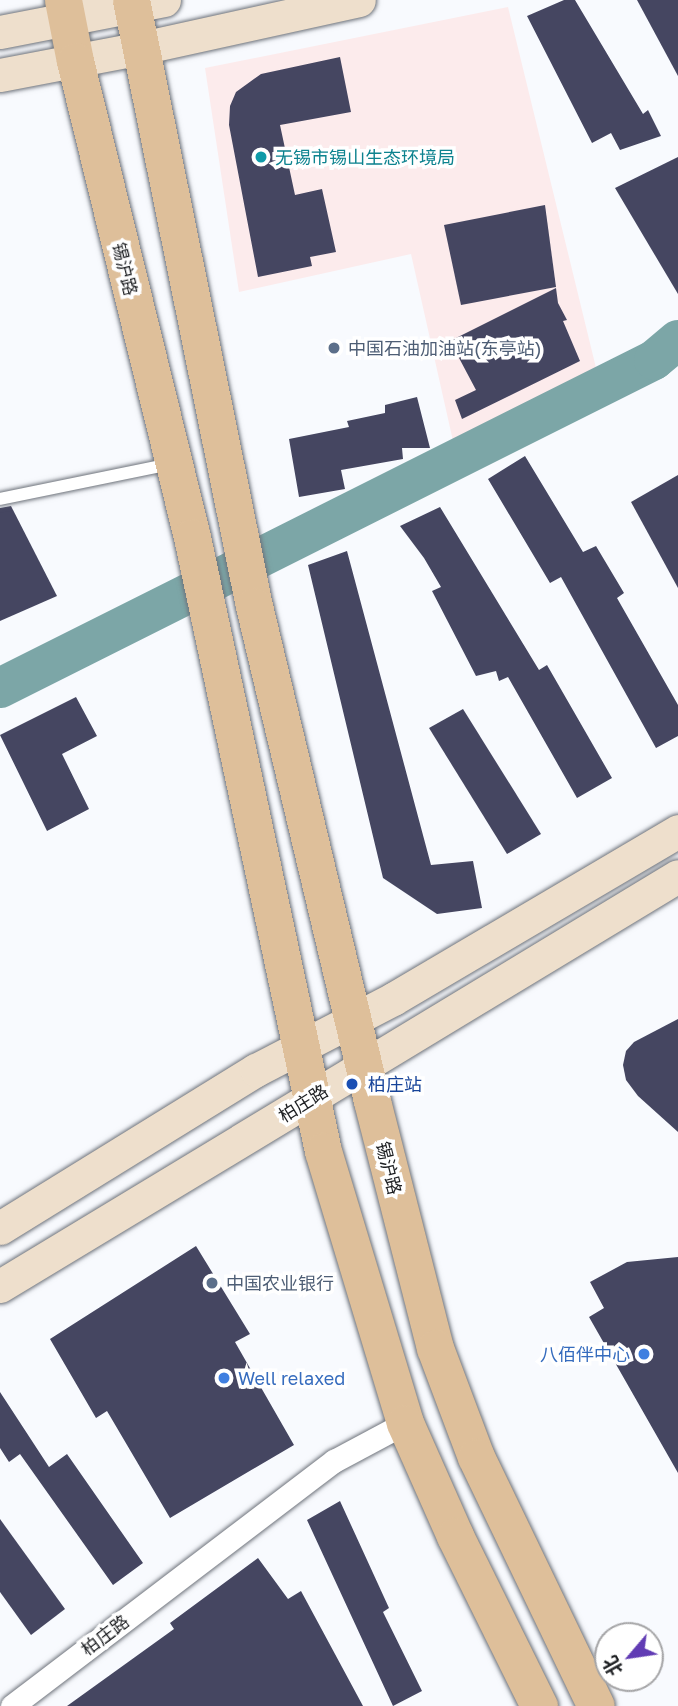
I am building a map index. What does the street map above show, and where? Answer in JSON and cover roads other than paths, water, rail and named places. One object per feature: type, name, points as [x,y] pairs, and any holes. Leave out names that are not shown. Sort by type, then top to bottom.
[{"type":"main road","name":"锡沪路","points":[[142,2],[141,48],[254,606],[435,1348],[476,1457],[596,1706]]},
{"type":"main road","name":"锡沪路","points":[[65,10],[75,61],[192,537],[302,1047]]},
{"type":"main road","points":[[302,1047],[330,1176],[405,1423],[455,1536],[539,1706]]},
{"type":"street","points":[[0,75],[141,48],[359,0]]},
{"type":"street","points":[[0,32],[65,10],[142,2]]},
{"type":"street","points":[[0,1228],[256,1070],[353,1020],[678,831]]},
{"type":"street","name":"柏庄路","points":[[0,1286],[678,876]]},
{"type":"street","name":"柏庄路","points":[[12,1706],[334,1461],[405,1423]]},
{"type":"lane","points":[[0,499],[173,464]]},
{"type":"waterway","points":[[0,688],[654,360],[678,340]]},
{"type":"place","name":"无锡市锡山生态环境局","points":[[261,157]]},
{"type":"place","name":"中国石油加油站(东亭站)","points":[[334,348]]},
{"type":"place","name":"柏庄站","points":[[352,1084]]},
{"type":"place","name":"中国农业银行","points":[[212,1283]]},
{"type":"place","name":"八佰伴中心","points":[[644,1354]]},
{"type":"place","name":"Well relaxed","points":[[224,1378]]}]
